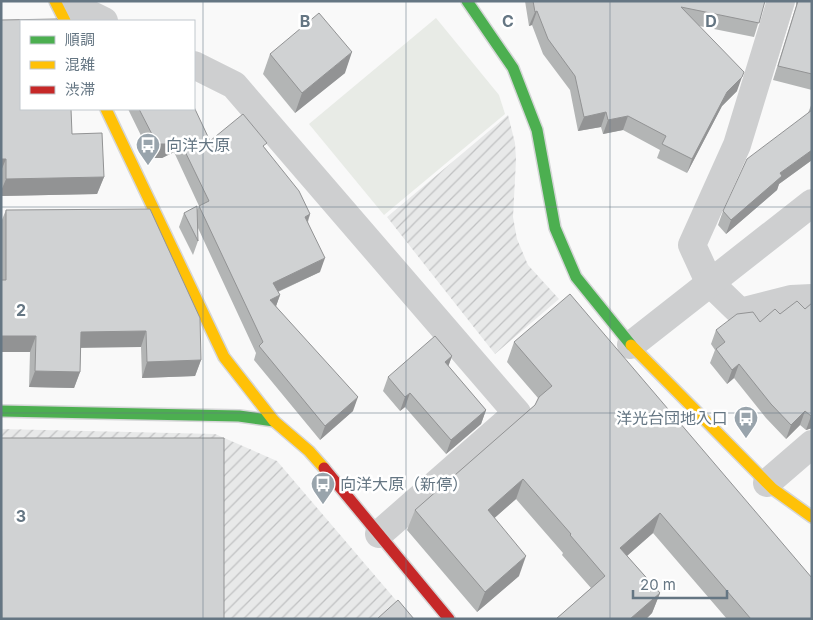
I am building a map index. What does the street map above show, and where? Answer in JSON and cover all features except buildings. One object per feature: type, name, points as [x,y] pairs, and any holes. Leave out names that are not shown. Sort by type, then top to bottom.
[{"type":"street","points":[[55,1],[64,20]]},
{"type":"street","points":[[63,1],[102,20]]},
{"type":"street","points":[[467,1],[513,68],[537,130],[555,228],[576,277],[631,345],[766,483],[812,517]]},
{"type":"street","points":[[781,1],[737,145],[692,245],[709,282],[740,312],[791,299],[812,298]]},
{"type":"street","points":[[195,66],[234,85],[517,413],[378,534]]},
{"type":"street","points":[[106,110],[224,357],[274,421],[309,451],[449,619]]},
{"type":"street","points":[[631,345],[812,203]]},
{"type":"street","points":[[126,210],[154,210]]},
{"type":"street","points":[[1,411],[239,416],[274,421]]},
{"type":"street","points":[[766,483],[812,444]]},
{"type":"shaded area","points":[[436,18],[499,95],[505,114],[384,215],[309,124]]},
{"type":"shaded area","points":[[508,115],[515,143],[513,217],[517,239],[528,265],[559,299],[495,354],[387,217]]},
{"type":"shaded area","points":[[1,429],[215,434],[277,461],[412,619],[1,619]]},
{"type":"traffic: fast","points":[[467,1],[513,68],[537,130],[555,228],[576,277],[631,345]]},
{"type":"traffic: fast","points":[[1,411],[239,416],[274,421]]},
{"type":"traffic: slow","points":[[55,1],[64,20]]},
{"type":"traffic: slow","points":[[106,110],[224,357],[274,421],[309,451],[324,468]]},
{"type":"traffic: slow","points":[[631,345],[773,489],[812,517]]},
{"type":"traffic: jam","points":[[324,468],[449,619]]},
{"type":"place","name":"向洋大原","points":[[148,166]]},
{"type":"place","name":"洋光台団地入口","points":[[746,439]]},
{"type":"place","name":"向洋大原（新停）","points":[[323,505]]}]
